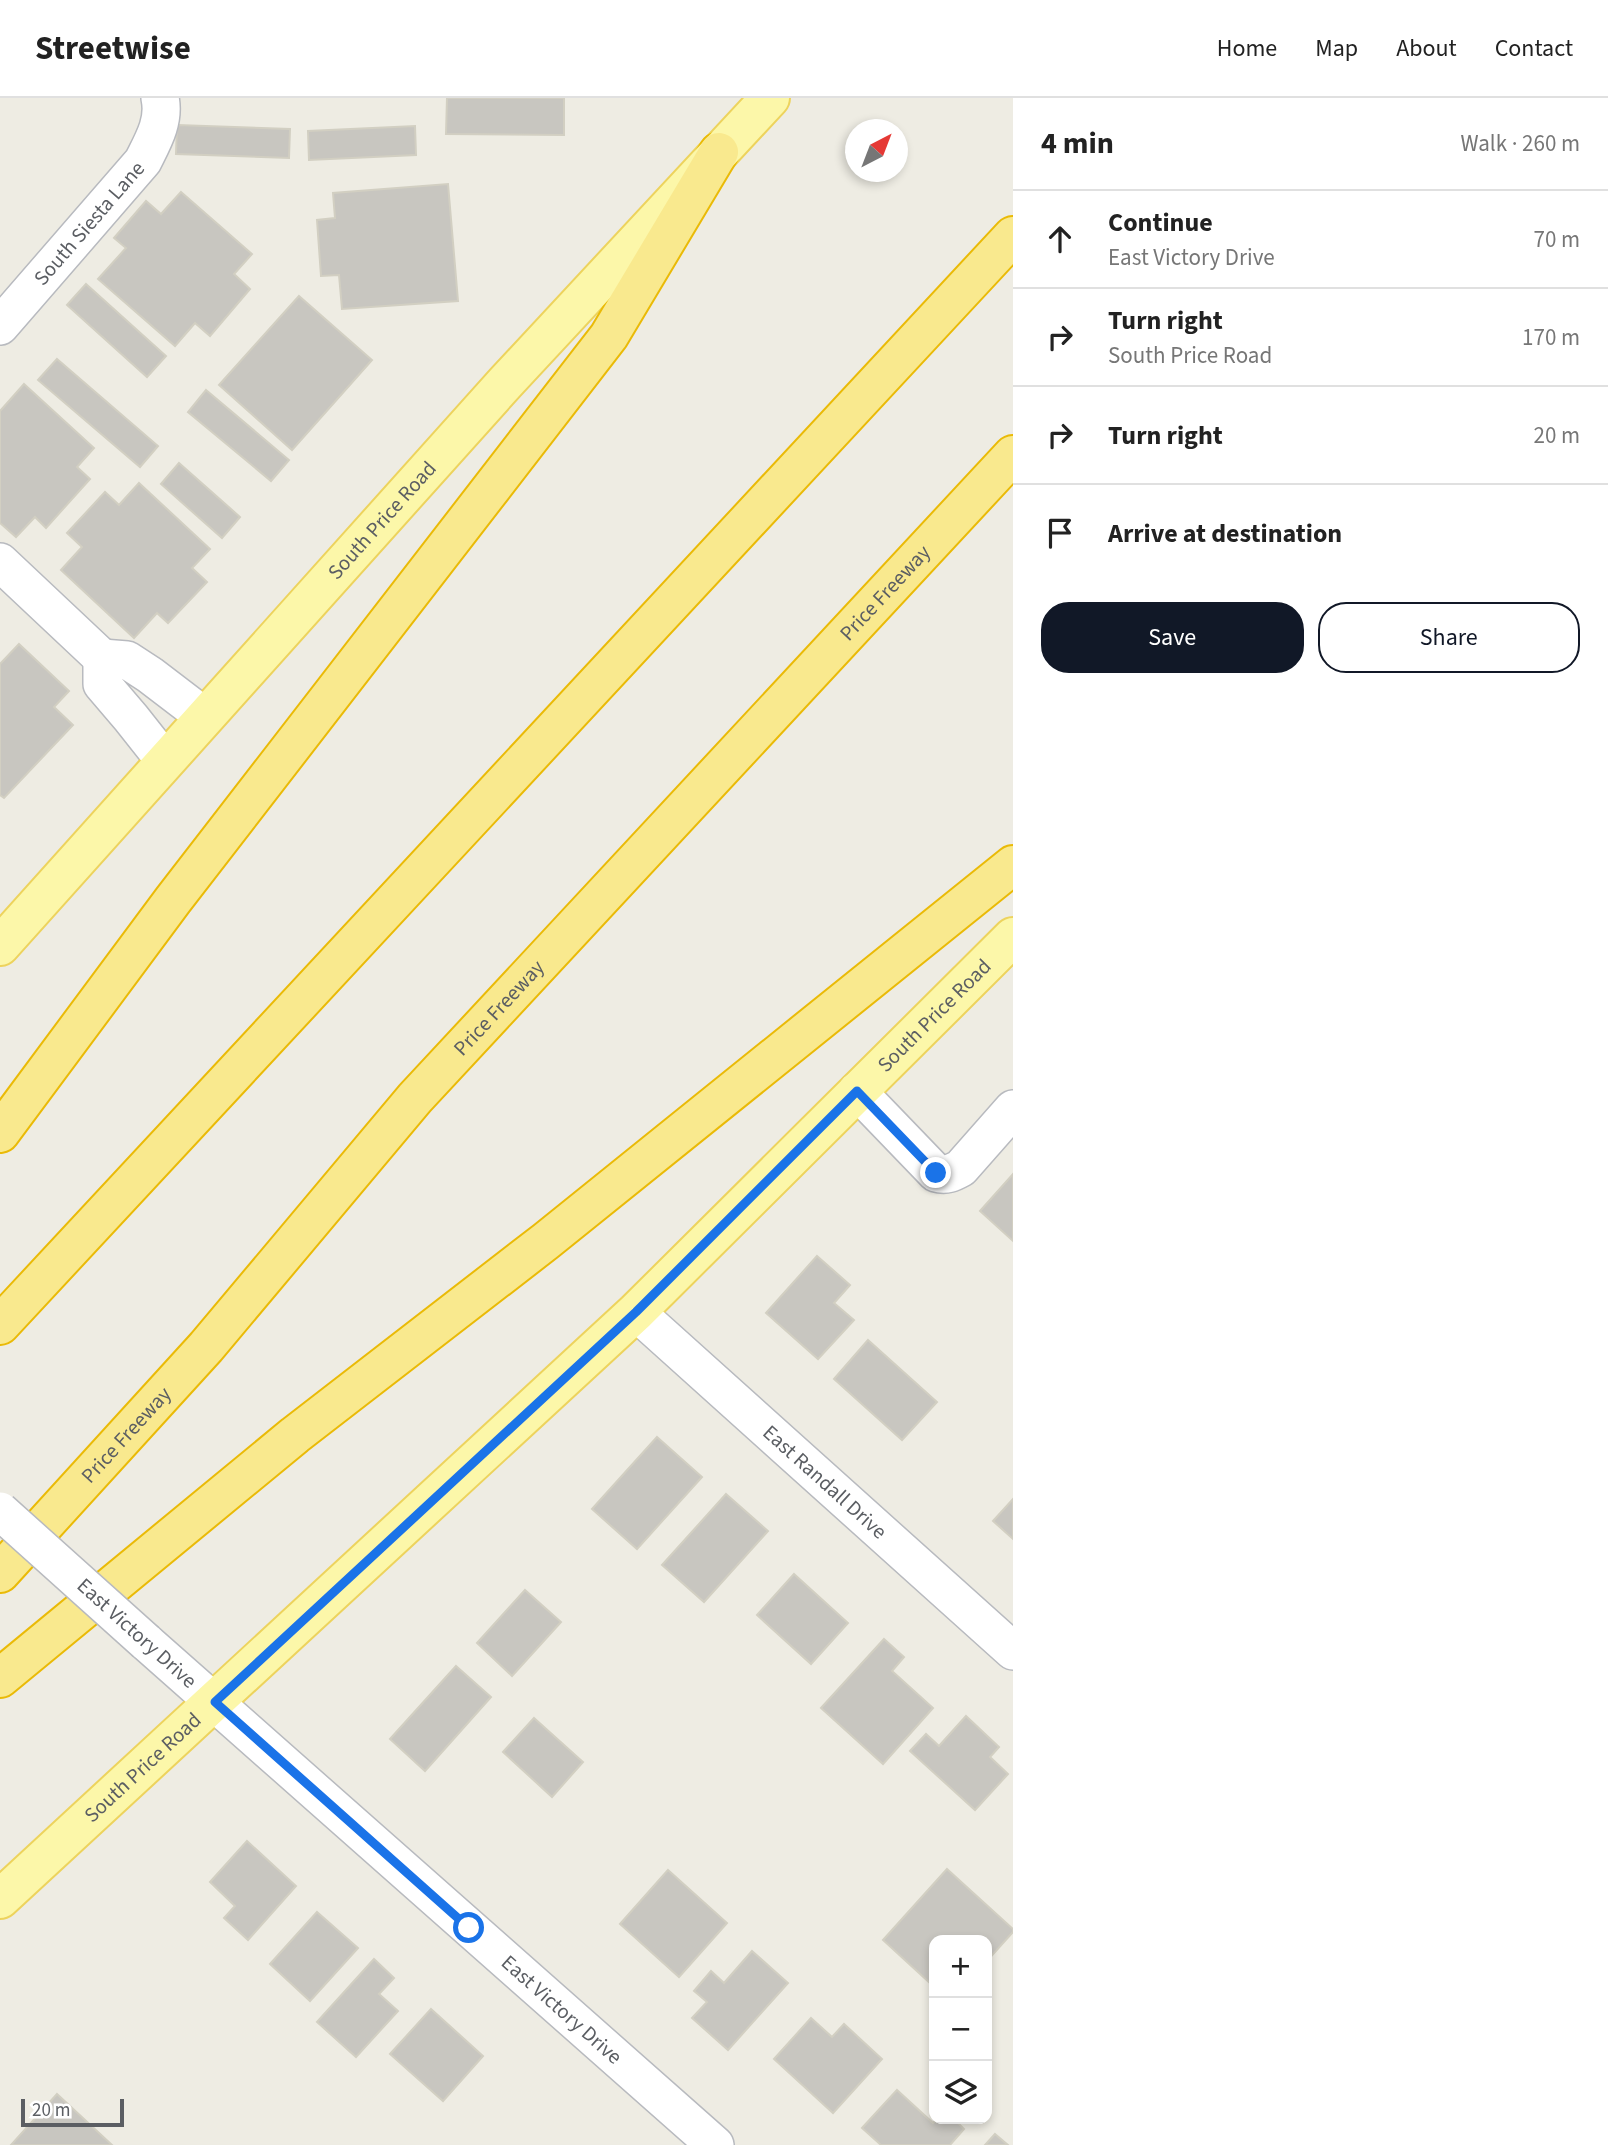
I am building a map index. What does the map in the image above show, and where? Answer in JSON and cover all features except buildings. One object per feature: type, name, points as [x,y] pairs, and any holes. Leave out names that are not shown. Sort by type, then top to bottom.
[{"type":"highway","points":[[0,1133],[173,900],[608,336],[719,152]]},
{"type":"highway","points":[[0,1325],[1013,236]]},
{"type":"highway","name":"Price Freeway","points":[[0,1573],[206,1347],[415,1098],[1013,455]]},
{"type":"highway","points":[[0,1678],[295,1435],[546,1241],[1013,865]]},
{"type":"main road","name":"South Price Road","points":[[0,946],[495,393],[770,98]]},
{"type":"main road","name":"South Price Road","points":[[0,1899],[636,1312],[1013,937]]},
{"type":"street","name":"South Siesta Lane","points":[[0,326],[143,161],[156,135],[161,104]]},
{"type":"street","points":[[0,562],[102,658],[127,660],[205,717]]},
{"type":"street","points":[[102,658],[102,684],[165,761]]},
{"type":"street","points":[[857,1091],[936,1173],[943,1175],[961,1168],[1013,1109]]},
{"type":"street","name":"East Randall Drive","points":[[636,1312],[1013,1651]]},
{"type":"street","name":"East Victory Drive","points":[[0,1511],[715,2145]]},
{"type":"route","points":[[469,1928],[215,1702],[636,1312],[857,1091],[936,1173]]}]
